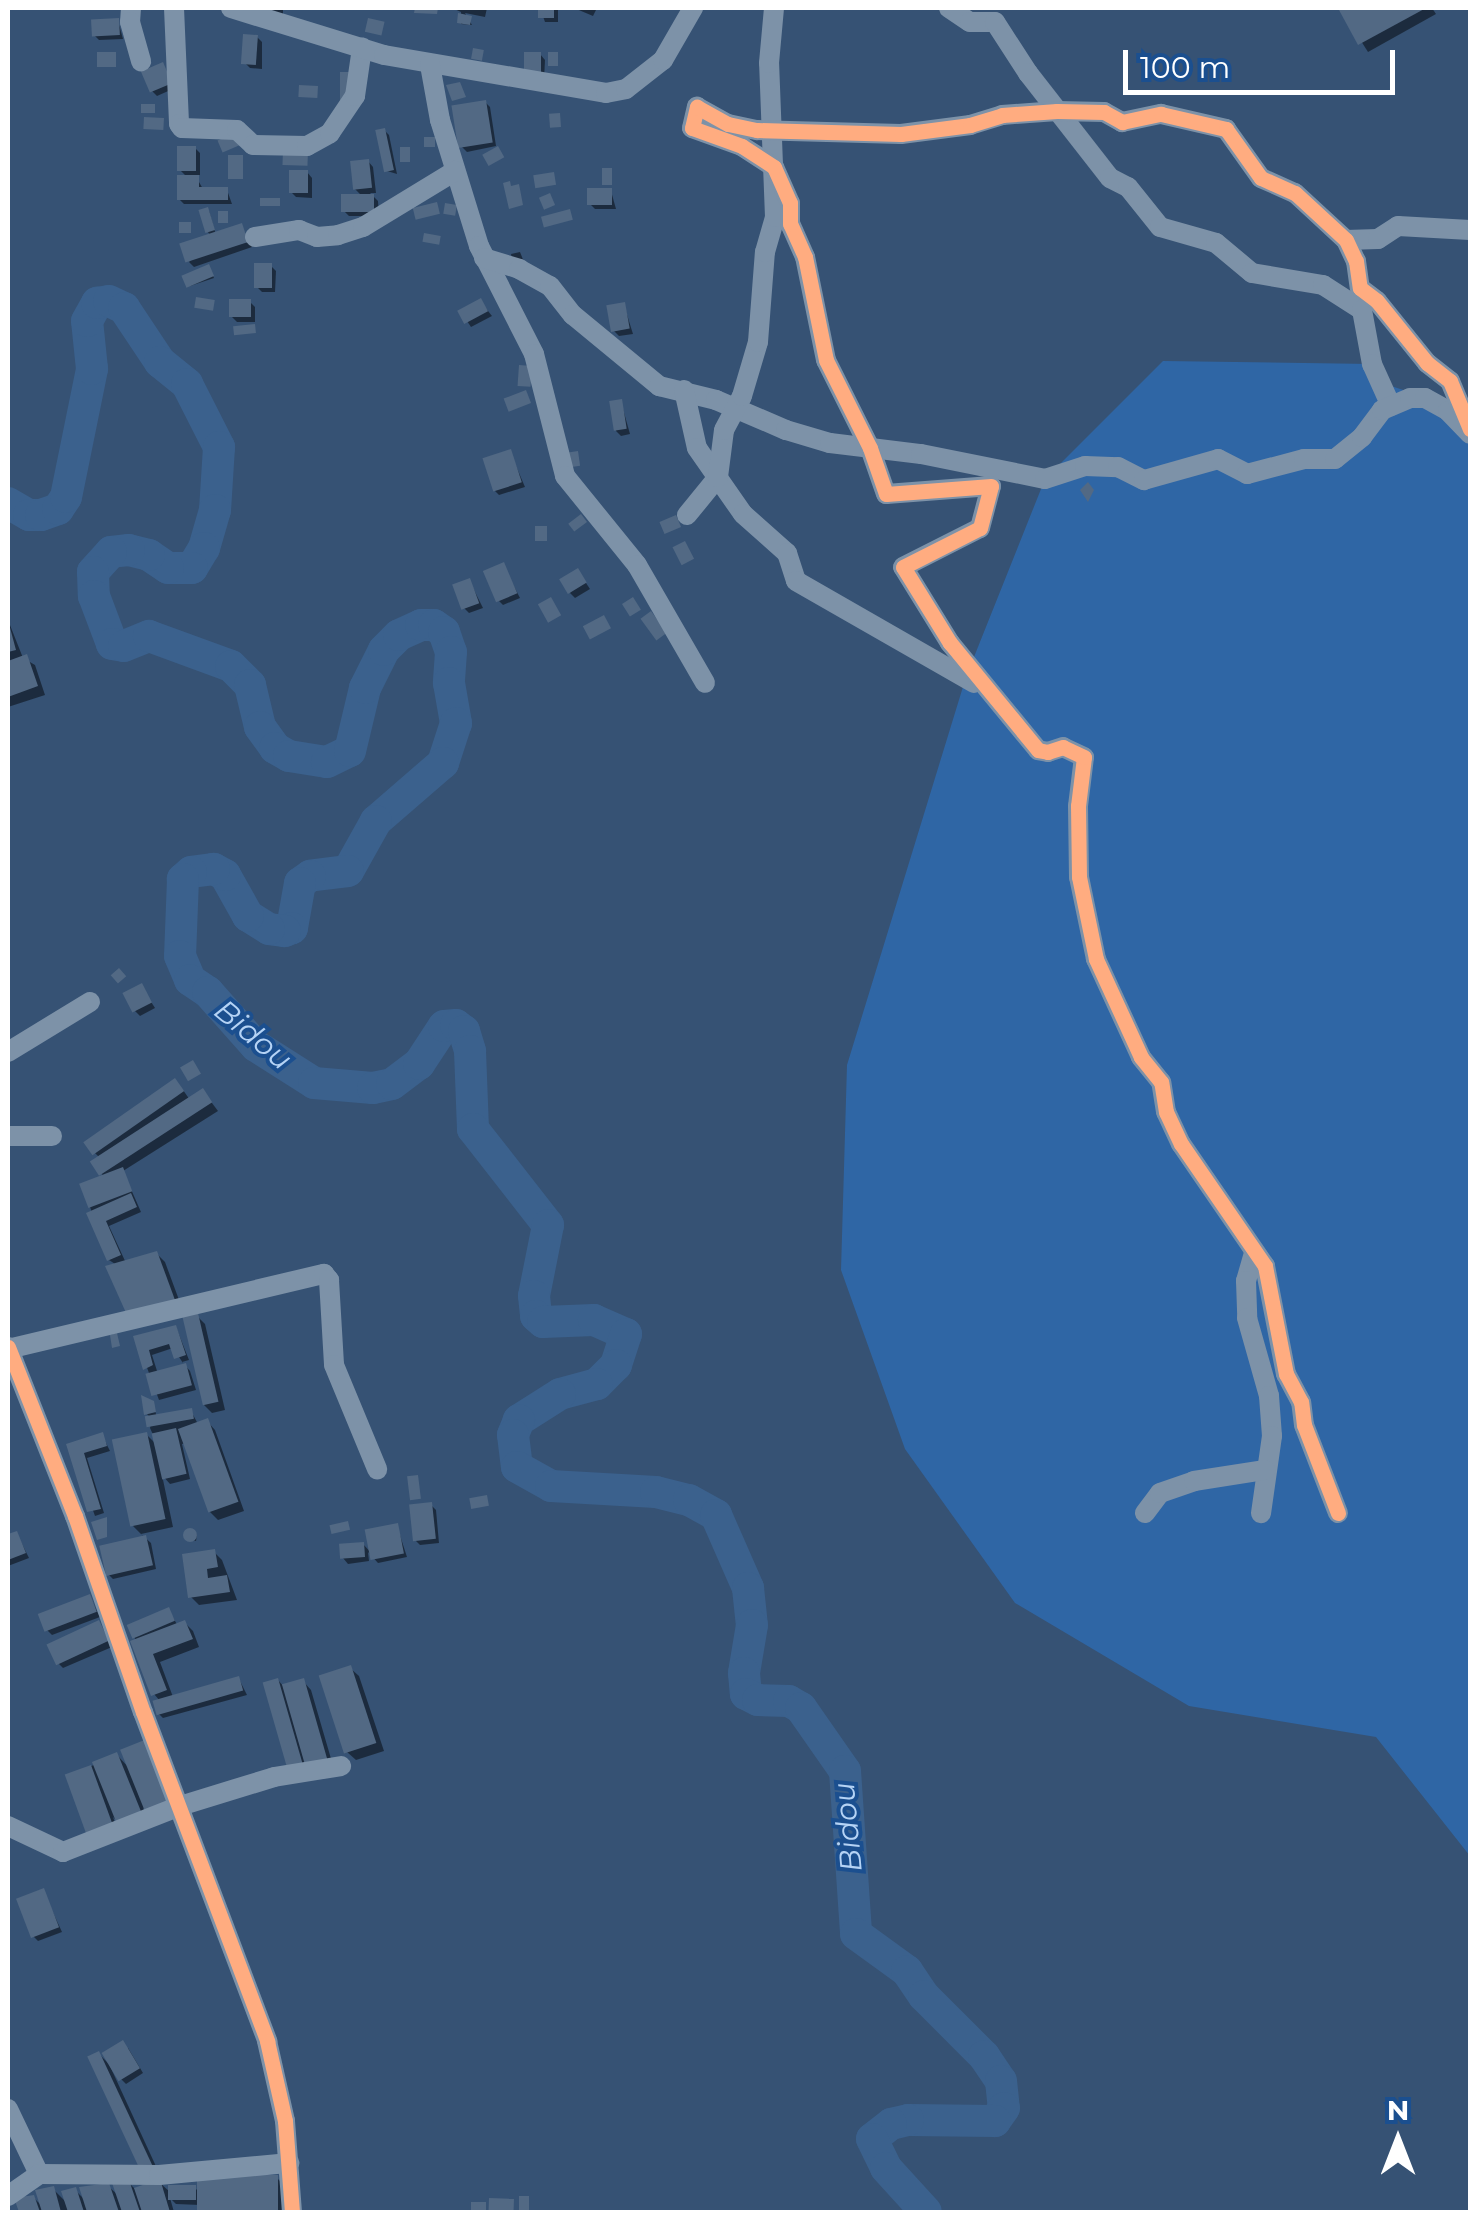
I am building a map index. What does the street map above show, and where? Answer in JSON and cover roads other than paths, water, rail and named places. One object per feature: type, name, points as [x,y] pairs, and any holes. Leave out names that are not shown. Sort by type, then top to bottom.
[{"type":"street","points":[[131,8],[130,22],[142,61]]},
{"type":"street","points":[[174,8],[179,124],[237,130],[253,145],[307,146],[330,133],[356,96],[362,48]]},
{"type":"street","points":[[231,8],[430,65],[474,68],[606,93],[626,89],[663,60],[688,8]]},
{"type":"street","points":[[687,515],[718,477],[724,430],[758,342],[765,252],[775,217],[769,63],[774,8]]},
{"type":"street","points":[[948,8],[970,22],[995,22],[1056,111],[1110,178],[1128,187],[1160,226],[1216,244],[1252,273],[1324,285],[1362,310],[1372,364],[1391,406]]},
{"type":"street","points":[[430,65],[455,170],[484,258],[534,354],[565,476],[637,565],[706,683]]},
{"type":"street","points":[[1338,1513],[1304,1425],[1302,1402],[1283,1364],[1269,1275],[1181,1144],[1166,1112],[1162,1082],[1141,1057],[1096,959],[1080,877],[1077,820],[1084,758],[1062,747],[1048,752],[1038,750],[988,693],[918,597],[903,567],[980,528],[991,486],[886,494],[870,448],[826,360],[804,257],[790,224],[790,203],[774,167],[742,146],[692,128],[697,107],[728,124],[773,130],[901,134],[970,124],[1002,114],[1056,111],[1104,112],[1122,122],[1162,114],[1226,129],[1262,178],[1296,193],[1346,240],[1356,260],[1360,288],[1400,327],[1427,363],[1450,381],[1470,431]]},
{"type":"street","points":[[255,237],[299,230],[317,237],[338,235],[363,226],[455,170]]},
{"type":"street","points":[[1346,240],[1378,238],[1398,226],[1470,230]]},
{"type":"street","points":[[484,258],[536,277],[620,358],[659,386],[684,390],[830,443],[1046,479],[1085,466],[1118,467],[1144,480],[1218,459],[1247,474],[1304,459],[1335,459],[1391,406],[1410,398],[1425,398],[1448,411],[1470,431]]},
{"type":"street","points":[[684,390],[687,419],[697,448],[743,514],[787,553],[796,581],[988,693]]},
{"type":"street","points":[[8,1052],[90,1002]]},
{"type":"street","points":[[8,1136],[52,1136]]},
{"type":"street","points":[[1254,1253],[1245,1294],[1252,1347],[1269,1396],[1272,1444],[1260,1513]]},
{"type":"street","points":[[292,2212],[281,2096],[270,2050],[69,1499],[8,1349],[324,1274],[329,1280],[334,1365],[377,1469]]},
{"type":"street","points":[[1145,1512],[1160,1493],[1194,1481],[1265,1470]]},
{"type":"street","points":[[8,1826],[63,1852],[180,1806],[274,1778],[341,1766]]},
{"type":"street","points":[[8,2109],[39,2174]]},
{"type":"street","points":[[8,2196],[39,2174],[159,2175],[289,2163]]},
{"type":"waterway","name":"Bidou","points":[[8,503],[29,515],[41,515],[58,509],[66,497],[92,369],[87,321],[97,303],[109,301],[124,308],[160,362],[187,384],[219,447],[215,510],[204,548],[192,568],[168,568],[149,555],[129,550],[111,552],[93,572],[94,596],[112,644],[124,646],[149,636],[231,666],[250,685],[260,727],[275,748],[289,756],[327,762],[350,751],[365,688],[384,650],[399,635],[421,625],[434,625],[444,632],[451,652],[449,683],[456,723],[443,763],[376,821],[348,871],[310,876],[300,883],[292,928],[269,929],[248,916],[225,875],[214,869],[191,872],[183,879],[180,956],[190,980],[208,992],[256,1046],[314,1083],[373,1088],[392,1084],[419,1064],[444,1026],[456,1025],[464,1031],[470,1051],[473,1129],[548,1225],[534,1296],[536,1316],[543,1322],[594,1320],[626,1334],[616,1365],[597,1384],[560,1394],[519,1420],[513,1435],[517,1467],[551,1486],[656,1492],[689,1500],[716,1515],[748,1588],[752,1625],[744,1673],[746,1694],[758,1700],[789,1701],[801,1708],[845,1771],[856,1934],[907,1971],[924,1996],[984,2056],[1001,2081],[1004,2108],[995,2121],[908,2120],[891,2124],[872,2139],[886,2168],[926,2212]]}]
